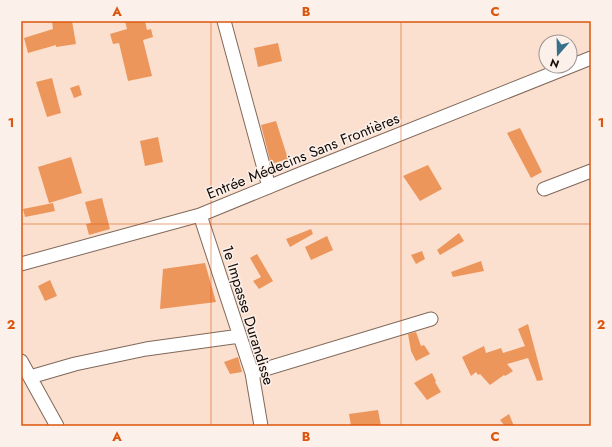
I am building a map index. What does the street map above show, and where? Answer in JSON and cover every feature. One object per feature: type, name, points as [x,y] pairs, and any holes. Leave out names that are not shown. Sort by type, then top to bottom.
[{"type":"street","points":[[224,21],[269,187]]},
{"type":"street","name":"Entrée Médecins Sans Frontières","points":[[21,264],[200,215],[591,58]]},
{"type":"street","points":[[544,189],[591,171]]},
{"type":"street","name":"1e Impasse Durandisse","points":[[200,215],[252,373],[261,426]]},
{"type":"street","points":[[252,373],[431,318]]},
{"type":"street","points":[[30,377],[75,364],[146,349],[240,336]]},
{"type":"street","points":[[21,361],[58,426]]},
{"type":"building","points":[[52,21],[72,21],[76,44],[56,47],[56,45],[28,53],[24,38],[53,29]]},
{"type":"building","points":[[125,21],[145,21],[147,30],[151,29],[153,37],[143,40],[152,76],[128,81],[119,43],[113,44],[110,34],[127,29]]},
{"type":"building","points":[[278,43],[282,61],[258,67],[254,48]]},
{"type":"building","points":[[52,78],[61,113],[47,117],[36,82]]},
{"type":"building","points":[[79,85],[82,95],[74,98],[70,88]]},
{"type":"building","points":[[276,121],[288,159],[271,164],[261,125]]},
{"type":"building","points":[[520,128],[542,172],[531,178],[507,133]]},
{"type":"building","points":[[158,137],[163,162],[145,166],[140,141]]},
{"type":"building","points":[[71,157],[82,193],[49,203],[38,167]]},
{"type":"building","points":[[428,165],[442,189],[420,201],[403,176]]},
{"type":"building","points":[[102,198],[110,229],[89,235],[86,224],[91,223],[85,202]]},
{"type":"building","points":[[53,203],[55,211],[25,217],[23,209]]},
{"type":"building","points":[[311,229],[313,234],[290,247],[286,239]]},
{"type":"building","points":[[459,233],[464,241],[440,255],[437,250]]},
{"type":"building","points":[[327,236],[333,250],[311,260],[305,247]]},
{"type":"building","points":[[422,251],[425,259],[416,264],[411,255]]},
{"type":"building","points":[[257,254],[273,281],[259,289],[253,281],[261,277],[250,258]]},
{"type":"building","points":[[481,261],[484,271],[453,277],[451,272]]},
{"type":"building","points":[[205,263],[216,302],[160,309],[163,269]]},
{"type":"building","points":[[50,280],[57,296],[45,301],[38,286]]},
{"type":"building","points":[[528,324],[543,380],[537,381],[528,358],[507,364],[513,371],[505,376],[504,375],[490,385],[480,374],[478,375],[476,372],[471,376],[462,357],[484,346],[486,353],[501,348],[503,353],[525,346],[518,329]]},
{"type":"building","points":[[416,332],[421,346],[424,345],[430,354],[416,361],[411,351],[408,334]]},
{"type":"building","points":[[238,357],[242,372],[230,374],[224,362]]},
{"type":"building","points":[[432,373],[441,392],[427,400],[414,383]]},
{"type":"building","points":[[378,410],[381,426],[351,426],[349,414]]},
{"type":"building","points":[[509,414],[514,426],[505,426],[500,420]]}]
